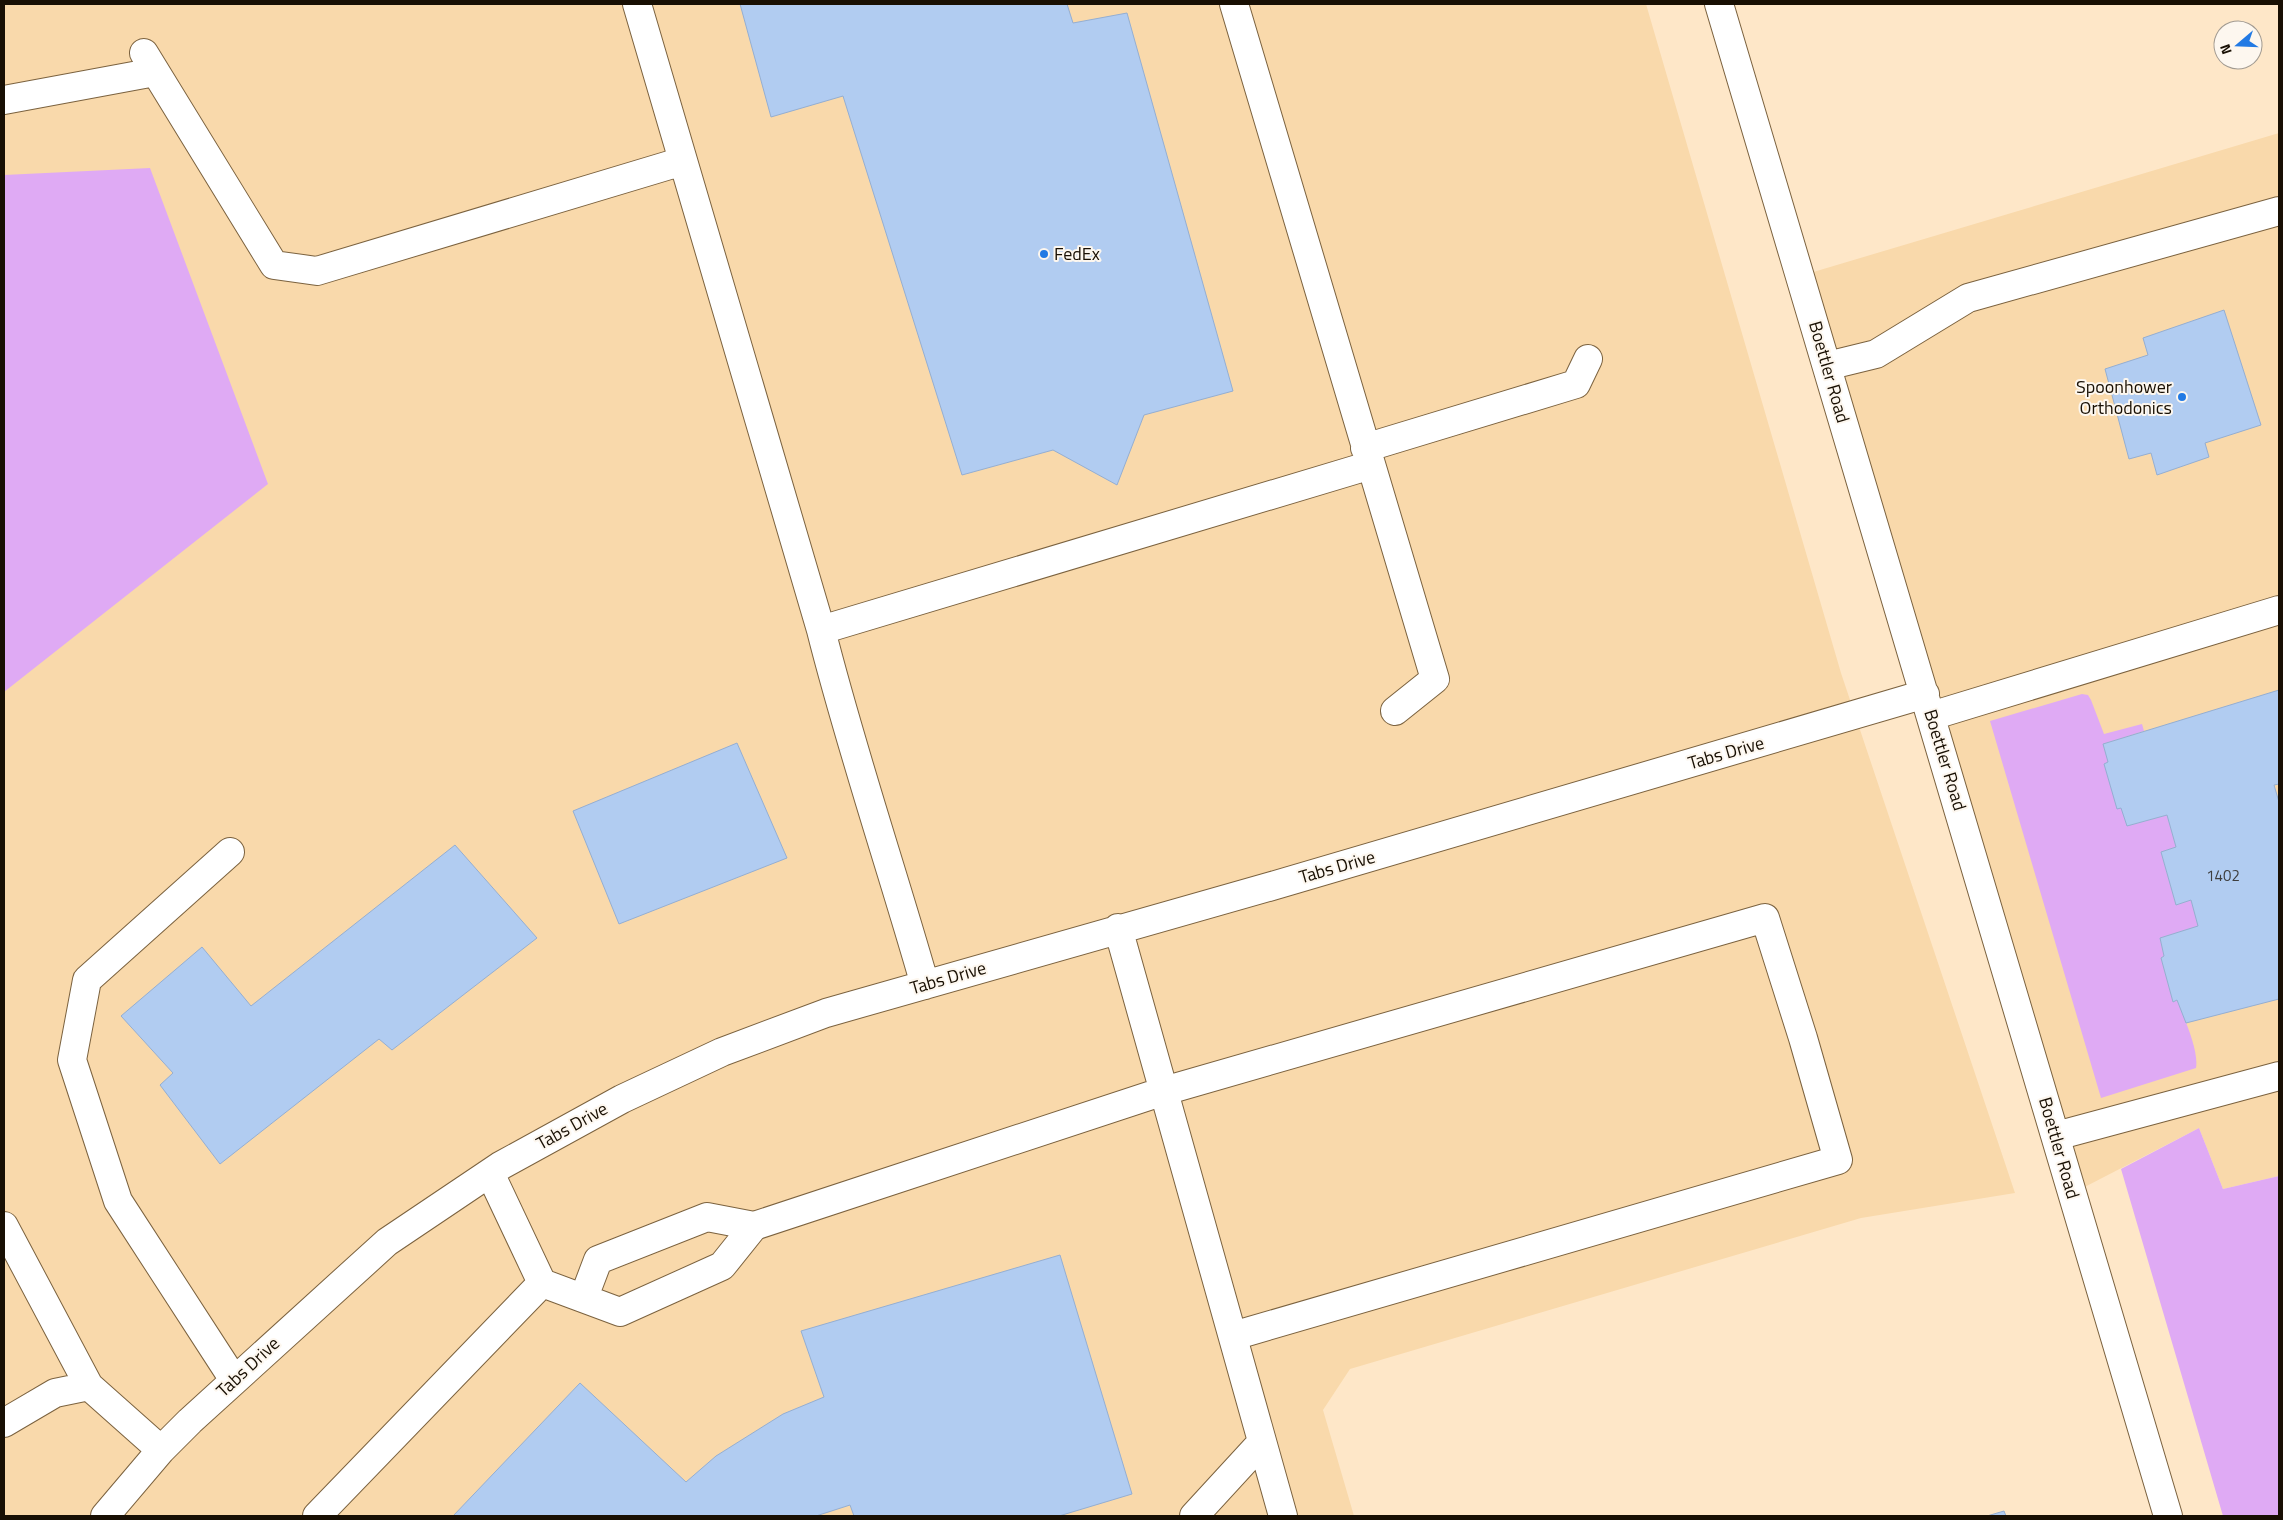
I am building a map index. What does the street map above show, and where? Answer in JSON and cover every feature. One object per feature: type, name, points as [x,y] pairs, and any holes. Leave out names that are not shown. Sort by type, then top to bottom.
[{"type":"street","points":[[637,4],[821,630],[837,693],[888,857],[925,985]]},
{"type":"street","points":[[1234,4],[1435,679],[1395,710]]},
{"type":"street","name":"Boettler Road","points":[[1719,4],[2168,1516]]},
{"type":"street","points":[[4,100],[150,63],[274,265],[317,271],[683,161]]},
{"type":"street","points":[[1827,366],[1876,354],[1968,298],[2279,211]]},
{"type":"street","points":[[821,630],[1368,457],[1576,384],[1588,359]]},
{"type":"street","name":"Tabs Drive","points":[[105,1516],[161,1450],[234,1380],[387,1242],[490,1173],[622,1099],[722,1052],[826,1013],[1118,928],[2279,610]]},
{"type":"street","points":[[230,852],[87,980],[72,1060],[118,1201],[234,1380]]},
{"type":"street","points":[[584,1297],[598,1260],[707,1218],[754,1226],[1164,1091],[1765,918],[1838,1160],[1233,1336]]},
{"type":"street","points":[[1118,928],[1283,1516]]},
{"type":"street","points":[[2056,1136],[2279,1076]]},
{"type":"street","points":[[490,1173],[542,1283],[584,1297],[620,1312],[722,1266],[754,1226]]},
{"type":"street","points":[[4,1226],[89,1386],[161,1450]]},
{"type":"street","points":[[317,1516],[542,1283]]},
{"type":"street","points":[[4,1423],[55,1393],[89,1386]]},
{"type":"street","points":[[1194,1516],[1262,1442]]},
{"type":"shaded area","points":[[4,4],[1646,4],[1841,673],[2015,1193],[1861,1218],[1350,1369],[1323,1410],[1354,1516],[4,1516]]},
{"type":"shaded area","points":[[2279,133],[2279,1176],[2223,1189],[2199,1128],[2073,1193],[1800,276]]},
{"type":"shaded area","points":[[150,168],[268,484],[4,692],[4,175]]},
{"type":"shaded area","points":[[2082,694],[2088,695],[2091,700],[2104,734],[2142,724],[2144,731],[2103,744],[2127,826],[2167,815],[2176,847],[2161,852],[2176,905],[2191,900],[2198,926],[2160,938],[2164,956],[2161,958],[2173,1002],[2177,1000],[2190,1034],[2195,1052],[2196,1068],[2101,1098],[1990,721]]},
{"type":"shaded area","points":[[2199,1128],[2223,1189],[2279,1176],[2279,1516],[2223,1516],[2121,1169]]},
{"type":"building","name":"FedEx","points":[[740,4],[1067,4],[1073,23],[1127,13],[1233,391],[1144,415],[1117,485],[1053,450],[962,475],[843,96],[771,117]]},
{"type":"building","name":"Spoonhower Orthodonics","points":[[2224,310],[2261,425],[2205,443],[2209,457],[2157,475],[2151,453],[2129,459],[2105,369],[2148,355],[2143,338]]},
{"type":"building","points":[[2279,690],[2279,784],[2274,785],[2279,802],[2279,999],[2186,1023],[2177,1000],[2173,1002],[2161,958],[2164,956],[2160,938],[2198,926],[2191,900],[2176,905],[2161,852],[2176,847],[2167,815],[2127,826],[2121,808],[2117,809],[2104,764],[2108,762],[2103,744]]},
{"type":"building","points":[[737,743],[787,858],[619,924],[573,811]]},
{"type":"building","points":[[455,845],[537,938],[392,1050],[379,1039],[220,1164],[160,1085],[173,1073],[121,1016],[202,947],[251,1006]]},
{"type":"building","points":[[1060,1255],[1132,1494],[1059,1516],[854,1516],[850,1505],[816,1516],[453,1516],[580,1383],[686,1482],[716,1456],[783,1414],[824,1397],[801,1331]]},
{"type":"building","points":[[2004,1511],[2006,1516],[1987,1516]]},
{"type":"place","name":"FedEx","points":[[1044,254]]},
{"type":"place","name":"Spoonhower Orthodonics","points":[[2182,397]]}]
